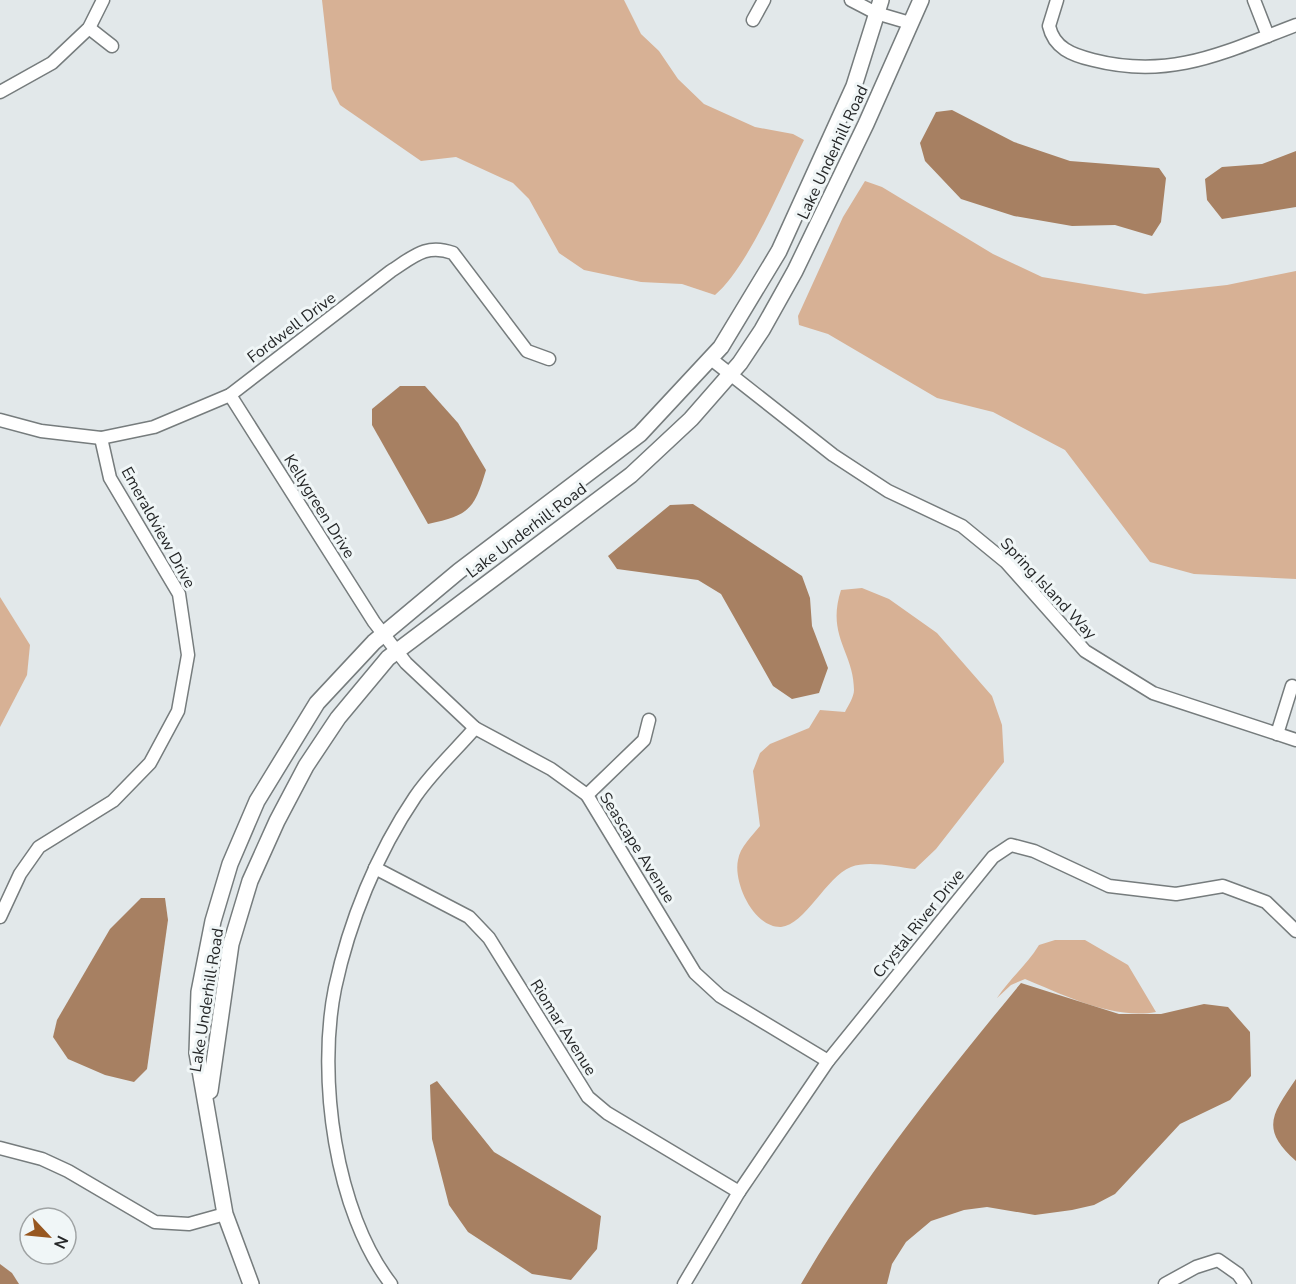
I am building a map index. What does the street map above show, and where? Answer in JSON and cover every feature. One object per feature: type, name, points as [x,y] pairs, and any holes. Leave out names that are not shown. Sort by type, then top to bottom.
[{"type":"street","points":[[0,92],[52,63],[89,28],[103,0]]},
{"type":"street","points":[[753,20],[764,0]]},
{"type":"street","points":[[851,0],[879,6],[910,23]]},
{"type":"street","name":"Lake Underhill Road","points":[[209,1106],[219,1018],[231,944],[250,880],[306,766],[338,718],[397,651],[631,475],[691,418],[730,375],[762,330],[795,271],[866,124],[921,0]]},
{"type":"street","points":[[1057,0],[1049,26],[1059,46],[1084,58],[1115,65],[1148,68],[1186,65],[1221,55],[1296,25]]},
{"type":"street","points":[[1254,0],[1268,36]]},
{"type":"street","name":"Lake Underhill Road","points":[[251,1284],[225,1214],[209,1106],[197,1053],[199,992],[213,921],[230,864],[257,801],[317,703],[383,633],[459,571],[640,434],[711,359],[741,316],[778,251],[854,86],[879,6]]},
{"type":"street","points":[[89,28],[112,46]]},
{"type":"street","name":"Fordwell Drive","points":[[0,420],[41,431],[101,438],[154,427],[230,395],[392,272],[419,253],[438,248],[453,253],[527,351],[549,360]]},
{"type":"street","name":"Spring Island Way","points":[[711,359],[833,455],[888,491],[962,526],[1006,562],[1085,651],[1153,693],[1296,740]]},
{"type":"street","name":"Kellygreen Drive","points":[[230,395],[383,633]]},
{"type":"street","name":"Emeraldview Drive","points":[[0,917],[20,874],[39,847],[113,801],[150,762],[178,711],[188,655],[180,594],[110,478],[101,438]]},
{"type":"street","name":"Seascape Avenue","points":[[383,633],[397,651],[475,728],[551,769],[587,795],[695,972],[720,996],[828,1061]]},
{"type":"street","points":[[1277,734],[1292,686]]},
{"type":"street","points":[[587,795],[644,740],[649,720]]},
{"type":"street","points":[[391,1284],[374,1261],[355,1222],[342,1176],[332,1118],[331,1096],[330,1052],[335,990],[351,929],[375,868],[416,796],[475,728]]},
{"type":"street","name":"Crystal River Drive","points":[[684,1284],[739,1192],[828,1061],[993,857],[1011,845],[1034,851],[1109,886],[1176,894],[1223,886],[1266,902],[1296,931]]},
{"type":"street","name":"Riomar Avenue","points":[[375,868],[469,917],[489,938],[588,1097],[607,1113],[739,1192]]},
{"type":"street","points":[[0,1148],[42,1159],[68,1171],[155,1222],[189,1224],[225,1214]]},
{"type":"street","points":[[1165,1284],[1218,1260],[1238,1274],[1245,1284]]},
{"type":"shaded area","points":[[322,0],[624,0],[641,34],[659,51],[678,79],[704,104],[755,127],[793,134],[804,140],[753,244],[728,282],[715,295],[682,284],[641,282],[584,270],[559,253],[529,199],[513,183],[456,157],[421,161],[340,105],[332,89]]},
{"type":"shaded area","points":[[952,110],[1014,142],[1070,161],[1159,168],[1166,178],[1161,222],[1152,236],[1115,225],[1072,226],[1014,216],[961,199],[925,161],[920,143],[936,112]]},
{"type":"shaded area","points":[[1296,151],[1296,207],[1222,219],[1207,200],[1205,179],[1222,167],[1262,164]]},
{"type":"shaded area","points":[[865,181],[882,187],[993,254],[1042,277],[1145,294],[1227,285],[1296,271],[1296,579],[1194,574],[1150,562],[1065,450],[993,412],[937,398],[828,334],[799,325],[798,316],[843,217]]},
{"type":"shaded area","points":[[400,386],[425,386],[458,423],[486,470],[478,494],[468,509],[461,514],[428,524],[372,425],[372,409]]},
{"type":"shaded area","points":[[693,504],[802,576],[810,598],[812,626],[828,668],[819,693],[792,699],[773,686],[721,594],[698,580],[617,569],[608,556],[670,505]]},
{"type":"shaded area","points":[[862,588],[889,599],[937,633],[992,696],[1002,725],[1004,762],[936,849],[915,869],[874,864],[851,867],[833,880],[799,918],[781,927],[771,925],[754,912],[742,892],[737,870],[741,851],[760,826],[753,771],[760,753],[770,744],[809,728],[820,710],[845,712],[854,690],[850,665],[839,632],[837,606],[841,590]]},
{"type":"shaded area","points":[[0,597],[30,645],[27,675],[0,727]]},
{"type":"shaded area","points":[[141,898],[165,898],[168,920],[147,1069],[134,1082],[105,1075],[68,1059],[53,1037],[57,1020],[110,929]]},
{"type":"shaded area","points":[[1055,940],[1085,940],[1128,965],[1156,1012],[1140,1014],[1106,1009],[1072,999],[1025,979],[1011,985],[997,998],[1039,945]]},
{"type":"shaded area","points":[[1021,983],[1119,1014],[1161,1014],[1204,1004],[1228,1007],[1250,1032],[1251,1076],[1230,1100],[1180,1124],[1115,1194],[1094,1205],[1035,1215],[987,1207],[964,1210],[931,1221],[906,1242],[892,1264],[887,1284],[801,1284],[877,1167],[933,1092]]},
{"type":"shaded area","points":[[1296,1079],[1296,1161],[1284,1150],[1277,1139],[1274,1121],[1276,1111]]},
{"type":"shaded area","points":[[437,1081],[494,1152],[601,1216],[597,1249],[571,1280],[532,1274],[468,1232],[449,1205],[432,1139],[430,1085]]},
{"type":"shaded area","points":[[0,1264],[12,1273],[19,1284],[0,1284]]}]
